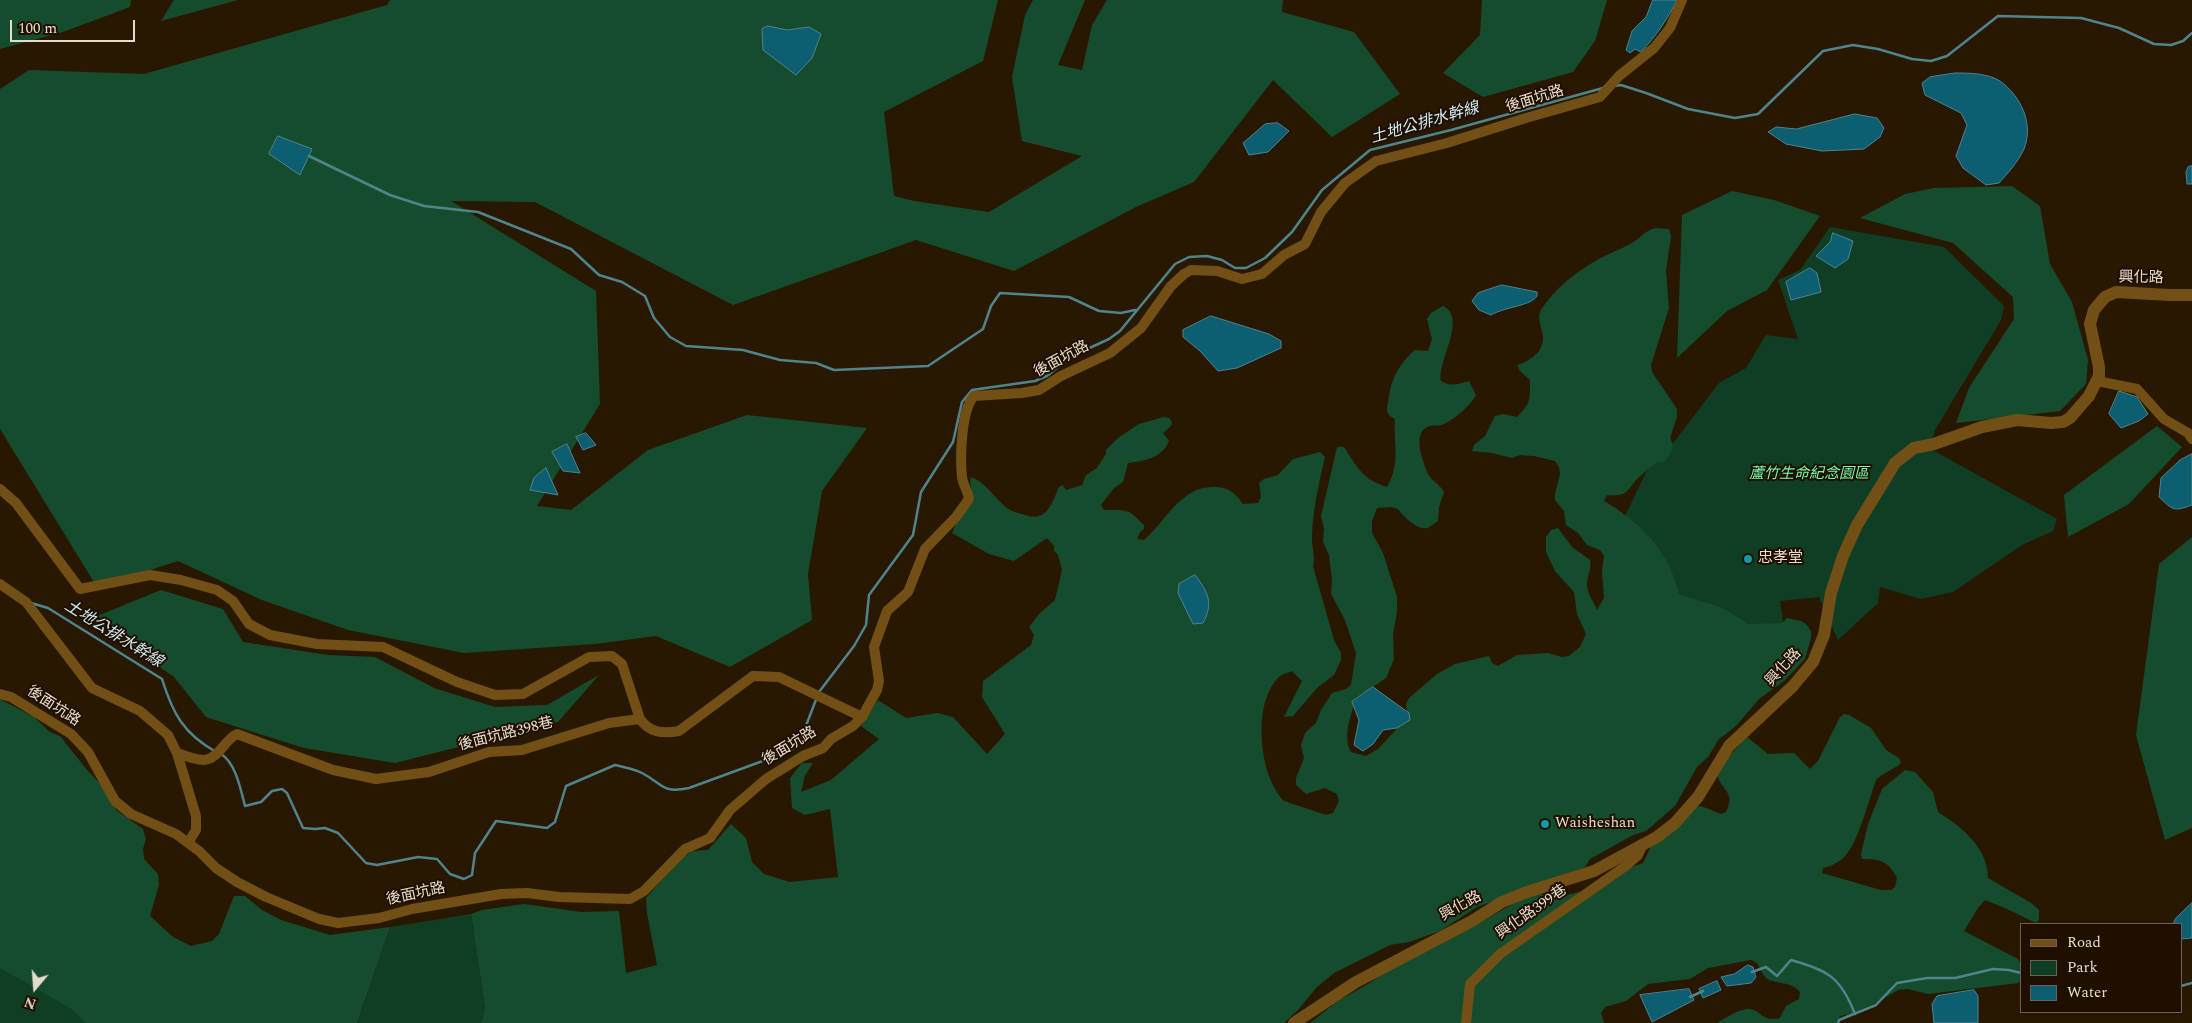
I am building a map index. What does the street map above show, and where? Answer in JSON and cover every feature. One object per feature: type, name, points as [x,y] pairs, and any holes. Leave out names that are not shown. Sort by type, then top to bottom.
[{"type":"street","name":"後面坑路","points":[[0,694],[11,698],[72,734],[88,752],[115,801],[131,814],[176,834],[216,868],[237,882],[266,898],[319,919],[338,924],[379,918],[412,909],[501,894],[527,893],[558,897],[630,900],[644,891],[685,850],[710,838],[730,810],[766,779],[803,756],[823,748],[831,739],[853,726],[862,717],[877,690],[879,681],[874,647],[887,611],[908,592],[925,549],[956,517],[969,499],[962,476],[964,434],[966,408],[974,396],[1022,394],[1039,390],[1061,376],[1110,352],[1141,328],[1171,286],[1191,270],[1217,271],[1242,279],[1262,274],[1284,255],[1304,244],[1321,212],[1345,183],[1376,161],[1447,143],[1526,118],[1592,100],[1603,94],[1612,82],[1654,48],[1670,28],[1682,0]]},
{"type":"street","name":"興化路","points":[[1294,1023],[1356,982],[1472,921],[1502,902],[1594,871],[1657,836],[1684,815],[1698,797],[1729,746],[1793,686],[1813,662],[1824,635],[1831,593],[1844,556],[1857,525],[1895,463],[1914,448],[1982,427],[2017,420],[2063,422],[2080,409],[2097,381],[2100,367],[2090,324],[2094,310],[2105,298],[2116,292],[2169,296],[2192,295]]},
{"type":"street","points":[[2097,381],[2137,389],[2164,419],[2188,433],[2192,439]]},
{"type":"street","points":[[0,488],[16,503],[80,589],[150,576],[181,580],[217,590],[233,601],[249,624],[270,635],[317,644],[383,647],[457,682],[495,695],[523,694],[589,657],[612,656],[622,664],[640,719],[646,728],[664,734],[679,731],[753,676],[779,677],[862,717]]},
{"type":"street","points":[[0,584],[26,602],[92,688],[140,711],[168,736],[177,753],[196,816],[196,830],[188,843]]},
{"type":"street","name":"後面坑路398巷","points":[[177,753],[203,760],[214,757],[230,738],[237,734],[333,770],[376,780],[429,772],[489,752],[522,750],[609,723],[640,719]]},
{"type":"street","name":"興化路399巷","points":[[1466,1023],[1470,984],[1500,954],[1533,929],[1627,865],[1638,855],[1643,844]]},
{"type":"green space","points":[[0,0],[131,0],[130,7],[63,32],[0,49]]},
{"type":"green space","points":[[174,0],[238,0],[161,21]]},
{"type":"green space","points":[[390,0],[998,0],[983,61],[884,112],[894,196],[914,201],[989,212],[1082,156],[1022,141],[1012,77],[1025,15],[1033,0],[1085,0],[1058,65],[1082,70],[1092,25],[1107,0],[1283,0],[1282,12],[1354,32],[1400,94],[1332,137],[1273,80],[1194,182],[1136,207],[1014,271],[916,240],[733,305],[535,202],[451,201],[596,291],[600,404],[537,506],[571,510],[648,450],[747,415],[867,428],[822,491],[808,574],[812,620],[730,667],[656,636],[595,644],[464,653],[348,630],[262,600],[178,561],[97,587],[0,429],[0,89],[29,70],[144,74],[387,5]]},
{"type":"green space","points":[[1482,0],[1607,0],[1595,41],[1573,72],[1483,97],[1443,73],[1480,35]]},
{"type":"green space","points":[[2012,186],[2040,206],[2050,264],[2072,302],[2088,360],[2086,384],[2060,411],[1956,423],[1969,388],[2014,319],[2013,297],[1953,243],[1860,218],[1905,194],[1934,188]]},
{"type":"green space","points":[[1732,191],[1774,200],[1820,216],[1767,290],[1727,311],[1677,358],[1682,215]]},
{"type":"green space","name":"蘆竹生命紀念園區","points":[[1830,227],[1944,247],[2004,306],[2001,320],[1935,430],[1929,448],[2057,519],[2053,531],[2022,545],[1953,592],[1921,599],[1880,587],[1878,603],[1838,640],[1819,597],[1780,601],[1786,642],[1696,631],[1625,516],[1648,468],[1674,442],[1719,383],[1746,368],[1766,335],[1798,339],[1778,280],[1800,270]]},
{"type":"green space","points":[[1656,228],[1669,229],[1671,236],[1666,271],[1669,308],[1651,365],[1652,372],[1677,409],[1677,417],[1670,438],[1673,448],[1663,463],[1657,462],[1637,479],[1625,493],[1607,495],[1604,501],[1633,521],[1650,538],[1665,558],[1679,594],[1722,608],[1747,624],[1782,623],[1787,618],[1801,621],[1811,631],[1811,638],[1805,659],[1784,681],[1759,699],[1736,726],[1719,739],[1708,757],[1697,767],[1675,806],[1646,831],[1633,835],[1590,859],[1585,867],[1477,907],[1440,931],[1409,942],[1390,945],[1334,973],[1317,987],[1298,1010],[1284,1023],[481,1023],[485,1008],[471,914],[482,910],[524,904],[581,912],[619,911],[626,973],[657,965],[646,898],[678,861],[692,851],[708,850],[731,824],[746,838],[752,862],[764,874],[790,882],[838,877],[830,809],[805,815],[792,808],[790,778],[802,763],[813,763],[805,775],[801,792],[831,780],[879,739],[861,726],[878,700],[906,718],[937,713],[953,717],[987,754],[1005,734],[982,697],[983,681],[1031,645],[1034,635],[1029,627],[1039,614],[1055,600],[1062,570],[1058,555],[1054,551],[1054,546],[1047,538],[1014,561],[989,554],[952,533],[958,519],[974,501],[970,482],[971,477],[982,483],[1009,509],[1032,517],[1039,516],[1048,510],[1059,487],[1063,485],[1066,490],[1082,485],[1086,475],[1097,468],[1106,454],[1106,450],[1118,438],[1139,424],[1164,417],[1169,418],[1172,422],[1171,426],[1163,433],[1169,441],[1166,447],[1152,458],[1128,463],[1123,482],[1114,488],[1101,505],[1104,510],[1126,511],[1139,519],[1144,525],[1144,529],[1140,532],[1137,539],[1144,540],[1182,499],[1191,493],[1212,487],[1222,488],[1234,493],[1243,504],[1258,503],[1261,497],[1259,483],[1264,479],[1278,475],[1293,459],[1320,452],[1325,457],[1314,516],[1312,539],[1313,566],[1334,640],[1341,653],[1341,660],[1334,675],[1317,688],[1293,716],[1284,717],[1302,681],[1292,671],[1279,677],[1270,690],[1264,705],[1262,740],[1264,758],[1269,775],[1275,790],[1284,801],[1326,815],[1333,813],[1339,801],[1337,794],[1325,788],[1306,794],[1296,785],[1296,778],[1304,758],[1301,745],[1305,733],[1316,723],[1321,710],[1332,693],[1346,689],[1351,685],[1356,653],[1345,620],[1331,594],[1332,580],[1329,555],[1323,542],[1324,529],[1321,516],[1337,447],[1344,447],[1366,477],[1387,487],[1394,469],[1396,454],[1395,419],[1391,417],[1387,409],[1392,383],[1401,365],[1410,354],[1415,350],[1428,351],[1432,339],[1427,319],[1431,313],[1443,306],[1450,312],[1453,320],[1450,341],[1441,373],[1441,381],[1458,384],[1469,381],[1476,395],[1456,417],[1441,425],[1429,426],[1424,429],[1419,440],[1427,472],[1444,492],[1439,507],[1438,521],[1427,528],[1419,527],[1407,519],[1398,509],[1391,507],[1377,508],[1372,521],[1372,533],[1383,553],[1397,597],[1393,635],[1394,659],[1386,678],[1357,698],[1348,725],[1348,746],[1351,752],[1366,756],[1378,749],[1408,717],[1406,704],[1409,698],[1437,674],[1455,664],[1489,656],[1492,663],[1498,666],[1517,655],[1548,653],[1562,657],[1569,656],[1580,647],[1586,634],[1577,614],[1574,592],[1555,571],[1546,552],[1546,537],[1551,530],[1558,528],[1572,547],[1590,560],[1587,587],[1597,610],[1604,598],[1602,570],[1604,556],[1600,550],[1587,545],[1578,533],[1566,525],[1564,511],[1555,500],[1560,474],[1559,467],[1555,461],[1534,456],[1520,455],[1512,458],[1472,451],[1474,445],[1485,436],[1495,416],[1503,414],[1517,417],[1525,408],[1530,396],[1530,380],[1520,371],[1517,365],[1535,355],[1541,347],[1543,336],[1539,317],[1541,310],[1547,302],[1559,288],[1582,269],[1634,242]]},
{"type":"green space","points":[[2157,426],[2182,447],[2129,504],[2068,537],[2064,495]]},
{"type":"green space","points":[[2192,537],[2192,828],[2165,840],[2136,735],[2159,564]]},
{"type":"green space","points":[[161,590],[223,609],[243,642],[328,655],[375,657],[434,688],[495,707],[547,705],[599,675],[558,722],[395,763],[304,748],[206,717],[174,677],[90,619]]},
{"type":"green space","points":[[0,699],[34,717],[50,732],[60,736],[87,770],[108,792],[116,810],[143,829],[146,839],[143,849],[144,859],[158,874],[159,885],[150,916],[173,937],[191,946],[212,941],[219,934],[234,896],[245,896],[262,910],[281,920],[330,935],[390,927],[357,1023],[86,1023],[72,1009],[0,968]]},
{"type":"green space","points":[[1844,714],[1849,715],[1871,728],[1886,750],[1899,758],[1901,763],[1876,780],[1863,821],[1849,851],[1839,861],[1823,868],[1822,873],[1881,890],[1891,890],[1895,887],[1897,878],[1887,865],[1879,861],[1862,859],[1861,854],[1868,824],[1882,789],[1905,770],[1915,772],[1933,792],[1938,812],[1956,824],[1979,848],[1987,867],[1988,878],[2031,903],[2039,910],[2039,920],[2036,923],[1985,900],[1964,931],[2018,959],[2020,964],[2019,983],[1928,994],[1908,989],[1898,990],[1878,1002],[1850,1014],[1840,1016],[1836,1023],[1717,1023],[1747,1009],[1752,1009],[1769,1019],[1780,1018],[1786,1006],[1799,999],[1800,992],[1797,989],[1767,979],[1757,963],[1751,960],[1708,968],[1690,979],[1648,984],[1626,1001],[1605,1007],[1601,1013],[1604,1023],[1310,1023],[1338,1001],[1368,984],[1403,960],[1481,922],[1532,893],[1560,897],[1586,890],[1623,870],[1643,863],[1652,844],[1696,807],[1701,806],[1721,814],[1726,812],[1730,799],[1718,778],[1717,772],[1746,736],[1768,754],[1794,753],[1810,769],[1818,761],[1840,717]]},
{"type":"green space","points":[[471,914],[485,1008],[481,1023],[357,1023],[390,927]]},
{"type":"green space","points":[[0,960],[96,1023],[0,1023]]},
{"type":"water","points":[[1653,0],[1677,0],[1661,28],[1641,52],[1635,49],[1630,53],[1626,50],[1632,31],[1646,17]]},
{"type":"water","points":[[768,26],[787,30],[809,27],[821,34],[812,58],[796,75],[763,50],[762,29]]},
{"type":"water","points":[[1955,73],[1972,73],[1995,78],[2014,94],[2024,111],[2027,140],[2024,149],[2016,163],[1999,183],[1986,185],[1963,168],[1956,156],[1967,125],[1961,113],[1925,95],[1922,83],[1930,77]]},
{"type":"water","points":[[1855,114],[1877,118],[1884,128],[1880,137],[1864,149],[1822,151],[1786,144],[1768,132],[1776,127],[1796,129]]},
{"type":"water","points":[[1278,123],[1289,131],[1268,152],[1249,155],[1243,143],[1265,124]]},
{"type":"water","points":[[278,136],[312,149],[300,175],[269,154]]},
{"type":"water","points":[[2192,166],[2192,184],[2187,184],[2186,172],[2188,167]]},
{"type":"water","points":[[1833,233],[1853,241],[1848,259],[1835,268],[1816,256],[1830,242]]},
{"type":"water","points":[[1810,268],[1817,273],[1821,292],[1791,300],[1786,282]]},
{"type":"water","points":[[1502,285],[1537,292],[1537,296],[1529,302],[1491,315],[1479,310],[1472,301],[1478,293]]},
{"type":"water","points":[[1211,316],[1269,334],[1281,341],[1281,348],[1237,368],[1218,371],[1200,351],[1183,337],[1183,330]]},
{"type":"water","points":[[2119,391],[2137,397],[2148,414],[2139,421],[2121,428],[2109,414]]},
{"type":"water","points":[[586,433],[596,445],[583,450],[576,437]]},
{"type":"water","points":[[567,444],[580,473],[563,471],[552,452]]},
{"type":"water","points":[[2192,454],[2192,505],[2177,509],[2167,505],[2159,497],[2161,478],[2180,460]]},
{"type":"water","points":[[546,468],[558,495],[530,490],[534,478]]},
{"type":"water","points":[[1195,575],[1206,592],[1209,604],[1203,623],[1193,624],[1178,593],[1179,584]]},
{"type":"water","points":[[1373,687],[1409,713],[1410,720],[1397,728],[1383,730],[1373,744],[1363,751],[1354,745],[1359,720],[1352,702]]},
{"type":"water","points":[[2192,903],[2192,938],[2182,939],[2182,923],[2174,923],[2176,918]]},
{"type":"water","points":[[1748,965],[1753,967],[1756,977],[1751,983],[1727,986],[1721,977],[1734,974]]},
{"type":"water","points":[[1717,981],[1721,990],[1703,998],[1699,989]]},
{"type":"water","points":[[1689,989],[1694,1000],[1652,1022],[1640,995]]},
{"type":"water","points":[[1974,990],[1978,996],[1978,1023],[1934,1023],[1932,1004],[1937,996]]},
{"type":"waterway","name":"土地公排水幹線","points":[[1614,86],[1621,85],[1688,109],[1735,118],[1758,114],[1823,51],[1853,45],[1878,49],[1912,59],[1931,61],[1947,56],[1998,16],[2081,18],[2119,28],[2154,44],[2171,45],[2183,41],[2192,33]]},
{"type":"waterway","name":"土地公排水幹線","points":[[819,692],[854,646],[866,625],[869,595],[913,535],[921,492],[953,442],[962,402],[972,390],[1035,381],[1047,376],[1070,357],[1109,339],[1120,331],[1175,264],[1189,257],[1207,256],[1222,260],[1235,268],[1246,268],[1265,258],[1292,232],[1322,190],[1370,150],[1451,130],[1603,88]]},
{"type":"waterway","points":[[309,156],[390,195],[424,206],[478,212],[571,249],[599,275],[622,282],[645,296],[654,318],[670,337],[686,346],[743,350],[780,360],[816,363],[834,370],[928,366],[983,329],[991,306],[1000,293],[1069,297],[1099,311],[1121,313],[1135,310]]},
{"type":"waterway","name":"土地公排水幹線","points":[[31,603],[48,608],[162,679],[170,702],[181,722],[195,738],[216,752]]},
{"type":"waterway","name":"土地公排水幹線","points":[[221,754],[234,770],[245,806],[261,802],[272,791],[282,789],[287,793],[303,828],[325,828],[338,833],[366,863],[377,865],[418,857],[437,859],[450,874],[464,879],[472,875],[475,853],[496,821],[547,828],[555,822],[566,786],[615,765],[639,772],[668,789],[680,790],[790,751],[799,744],[817,697]]},
{"type":"waterway","points":[[1752,972],[1766,967],[1777,976],[1791,960],[1824,972],[1838,983],[1844,991],[1855,1014]]},
{"type":"waterway","points":[[1838,1023],[1839,1020],[1876,1005],[1897,983],[1927,978],[1955,978],[1993,969],[2020,973]]},
{"type":"waterway","points":[[2182,986],[2192,983]]},
{"type":"waterway","points":[[1690,997],[1703,991]]},
{"type":"place","name":"忠孝堂","points":[[1748,559]]},
{"type":"place","name":"Waisheshan","points":[[1545,824]]}]
